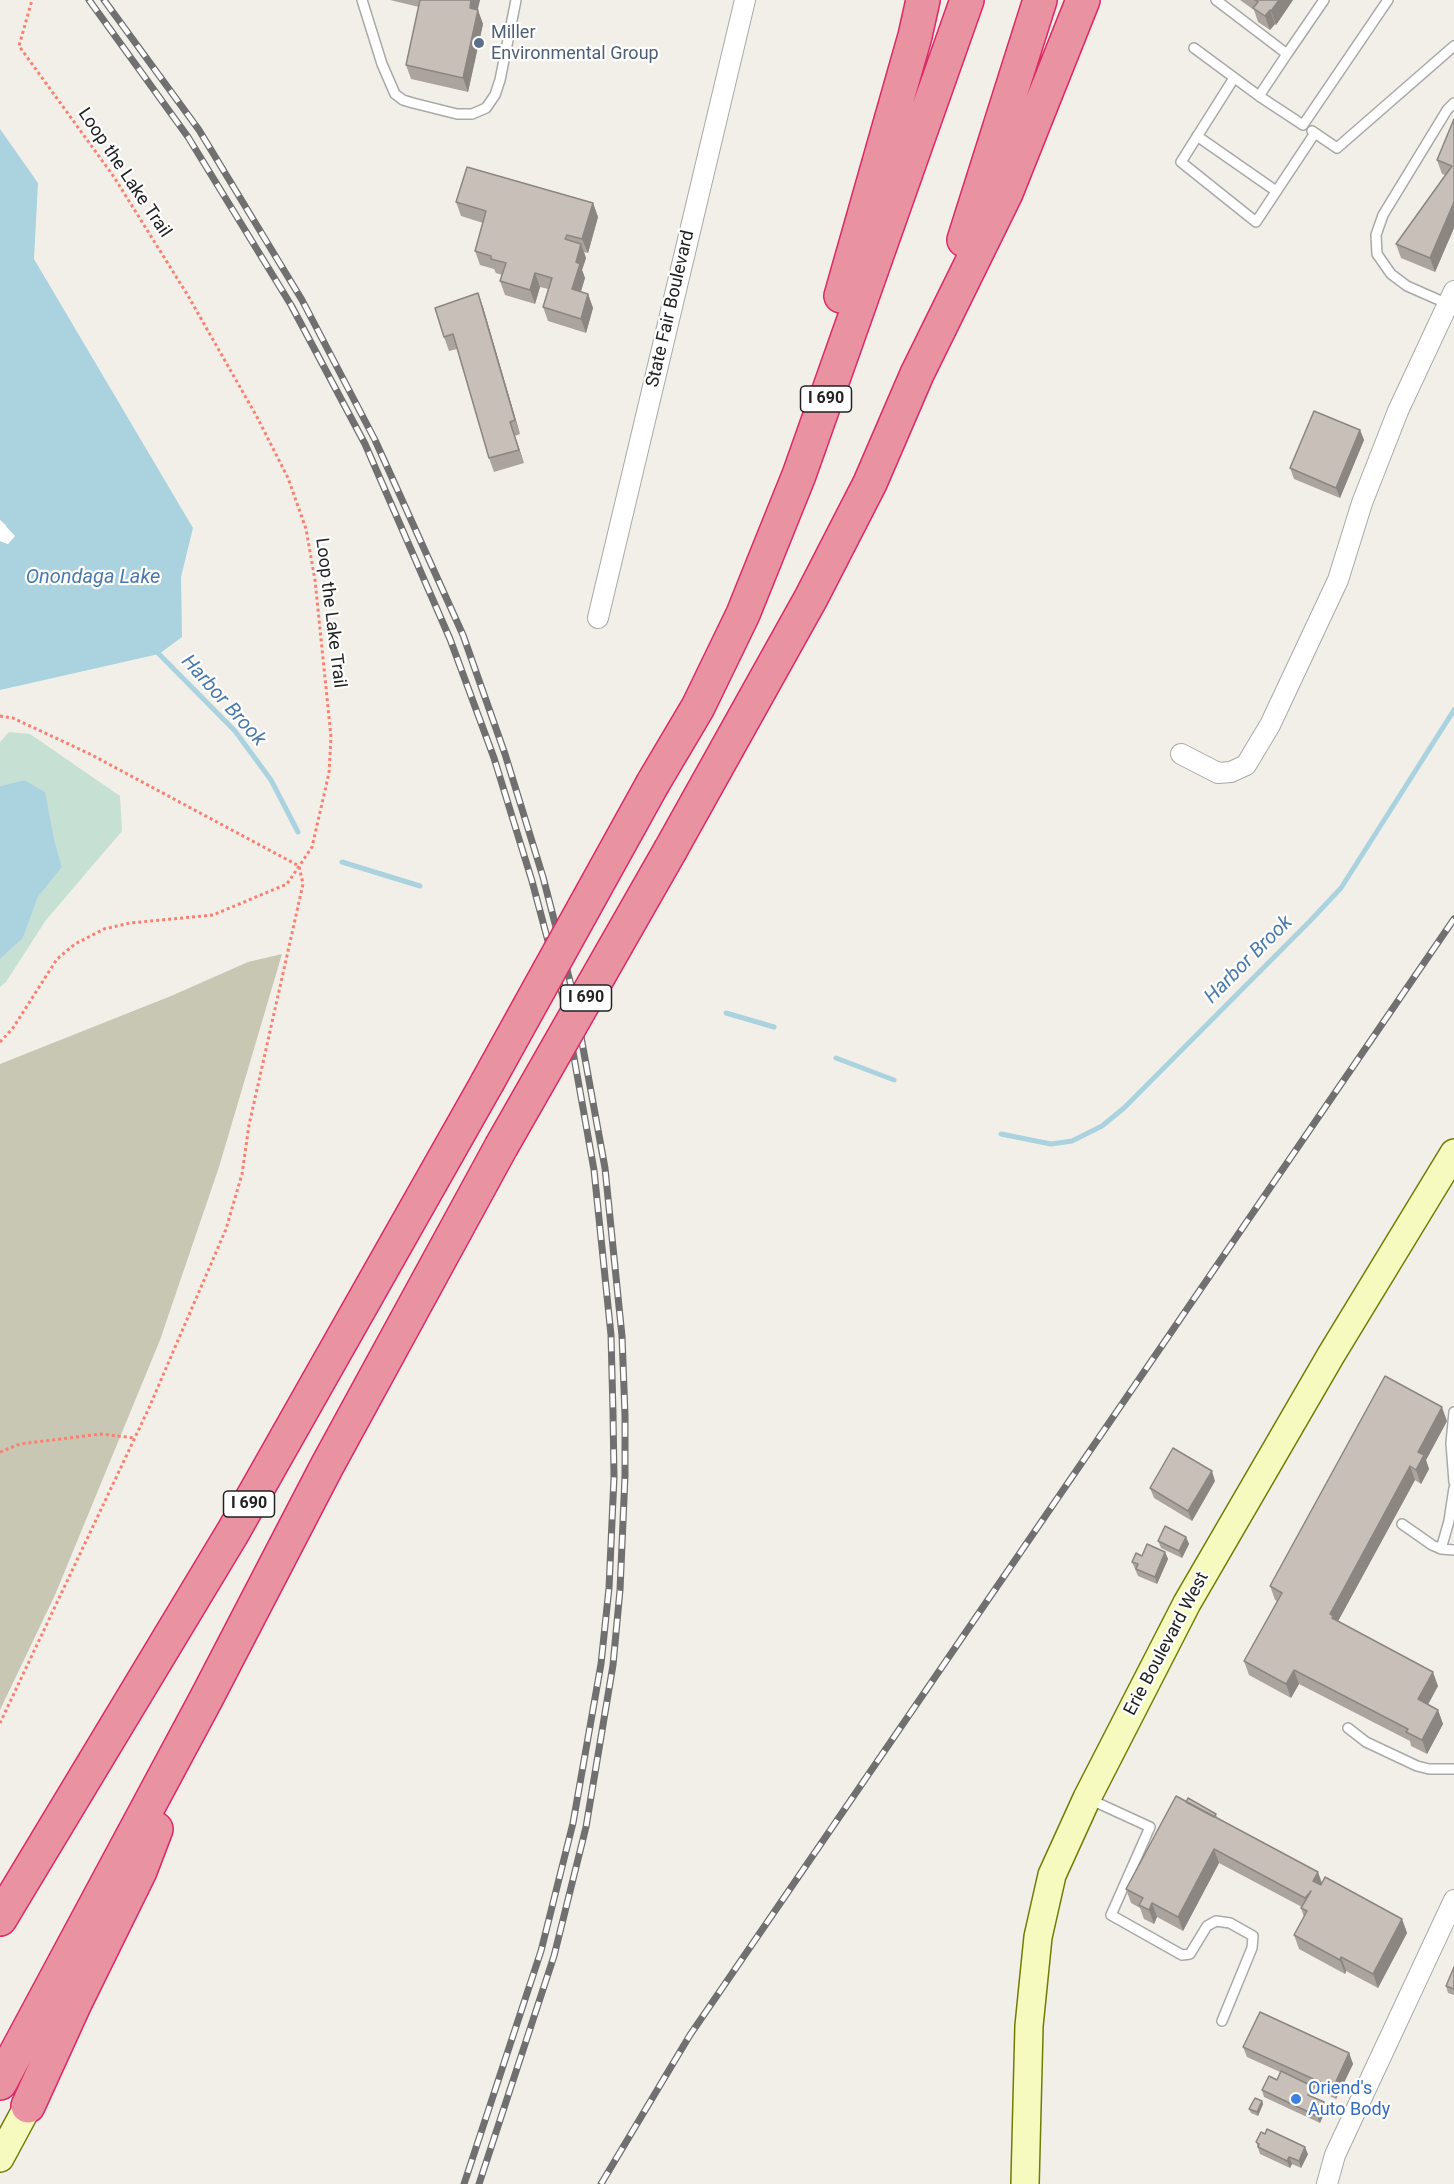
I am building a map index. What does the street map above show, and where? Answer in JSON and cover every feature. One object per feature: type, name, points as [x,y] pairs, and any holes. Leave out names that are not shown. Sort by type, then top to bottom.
[{"type":"highway","points":[[799,476],[846,278],[915,36],[923,0]]},
{"type":"highway","name":"I 690","points":[[0,1919],[233,1532],[487,1083],[653,783],[698,707],[743,614],[799,476],[967,0]]},
{"type":"highway","name":"I 690","points":[[0,2083],[206,1699],[327,1466],[501,1147],[671,849],[822,577],[870,483],[917,374],[960,253],[1040,0]]},
{"type":"highway","points":[[917,374],[1006,193],[1083,0]]},
{"type":"highway","points":[[28,2106],[75,2002],[140,1871],[206,1699]]},
{"type":"main road","name":"Erie Boulevard West","points":[[1024,2184],[1029,2026],[1038,1937],[1052,1875],[1087,1798],[1187,1603],[1330,1355],[1454,1153]]},
{"type":"main road","points":[[0,2158],[28,2106]]},
{"type":"street","name":"State Fair Boulevard","points":[[598,618],[744,0]]},
{"type":"street","points":[[1181,754],[1218,773],[1230,772],[1246,765],[1270,725],[1338,580],[1362,503],[1398,411],[1451,297]]},
{"type":"street","points":[[1327,2184],[1335,2155],[1454,1900]]},
{"type":"lane","points":[[362,0],[382,64],[395,94],[403,100],[414,103],[457,114],[472,114],[486,108],[495,95],[500,81],[516,0]]},
{"type":"lane","points":[[1216,0],[1287,54]]},
{"type":"lane","points":[[1259,96],[1324,0]]},
{"type":"lane","points":[[1303,125],[1388,0]]},
{"type":"lane","points":[[1194,48],[1259,96],[1337,148],[1454,46]]},
{"type":"lane","points":[[1234,78],[1181,162],[1256,222],[1315,133]]},
{"type":"lane","points":[[1451,297],[1407,286],[1391,274],[1377,254],[1376,235],[1383,214],[1447,110],[1454,103]]},
{"type":"lane","points":[[1197,136],[1276,191]]},
{"type":"lane","points":[[1454,1412],[1451,1443],[1454,1482]]},
{"type":"lane","points":[[1441,1549],[1449,1521],[1454,1488]]},
{"type":"lane","points":[[1402,1524],[1441,1549],[1454,1550]]},
{"type":"lane","points":[[1348,1728],[1366,1742],[1417,1766],[1429,1769],[1454,1769]]},
{"type":"lane","points":[[1087,1798],[1150,1827],[1111,1915],[1182,1955],[1190,1954],[1207,1926],[1216,1921],[1230,1923],[1253,1936],[1252,1948],[1222,2021]]},
{"type":"path","name":"Loop the Lake Trail","points":[[0,1042],[13,1028],[57,959],[75,944],[104,929],[130,923],[213,915],[287,884],[312,847],[329,773],[331,737],[315,580],[306,529],[288,478],[257,417],[187,294],[120,187],[19,46],[32,0]]},
{"type":"path","points":[[0,716],[13,718],[90,754],[299,866],[303,884],[249,1125],[242,1174],[226,1229],[134,1438],[0,1723]]},
{"type":"path","points":[[0,1452],[20,1444],[101,1434],[134,1438]]},
{"type":"shaded area","points":[[9,732],[30,734],[120,796],[122,831],[46,920],[6,982],[0,987],[0,959],[23,938],[38,897],[62,867],[54,839],[24,780],[0,786],[0,742]]},
{"type":"shaded area","points":[[282,954],[219,1167],[160,1340],[55,1595],[0,1710],[0,1064],[171,996],[248,962]]},
{"type":"water","name":"Onondaga Lake","points":[[0,129],[38,183],[34,259],[193,528],[181,577],[182,637],[159,654],[0,690],[0,541],[8,544],[6,525],[0,520]]},
{"type":"water","points":[[24,780],[45,792],[62,867],[38,897],[23,938],[0,959],[0,786]]},
{"type":"pier","points":[[0,520],[15,536],[8,544],[0,541]]},
{"type":"building","points":[[420,0],[471,0],[470,8],[478,10],[463,78],[406,65]]},
{"type":"building","points":[[1255,0],[1279,0],[1265,16],[1253,8],[1258,2]]},
{"type":"building","points":[[1454,119],[1454,202],[1430,258],[1396,244],[1452,166],[1437,160]]},
{"type":"building","points":[[467,167],[593,203],[582,239],[567,235],[565,239],[581,244],[576,262],[580,264],[572,289],[588,294],[581,319],[543,307],[552,278],[535,273],[530,290],[500,281],[506,263],[475,251],[486,211],[456,202]]},
{"type":"building","points":[[478,293],[515,420],[510,422],[519,450],[489,458],[453,334],[444,337],[435,308]]},
{"type":"building","points":[[1314,411],[1360,430],[1336,488],[1290,468]]},
{"type":"building","points":[[1385,1376],[1442,1407],[1418,1452],[1424,1455],[1416,1470],[1410,1466],[1330,1614],[1332,1618],[1433,1672],[1418,1699],[1438,1710],[1422,1740],[1406,1732],[1408,1729],[1294,1670],[1286,1684],[1244,1661],[1282,1593],[1270,1586]]},
{"type":"building","points":[[1173,1448],[1212,1471],[1188,1511],[1150,1488]]},
{"type":"building","points":[[1165,1526],[1186,1537],[1179,1551],[1158,1541]]},
{"type":"building","points":[[1147,1544],[1165,1552],[1155,1577],[1136,1569],[1138,1564],[1132,1562],[1136,1553],[1142,1556]]},
{"type":"building","points":[[1176,1796],[1318,1872],[1313,1881],[1321,1885],[1325,1877],[1402,1919],[1373,1974],[1341,1957],[1340,1960],[1294,1935],[1307,1911],[1301,1908],[1311,1891],[1305,1898],[1214,1849],[1178,1917],[1152,1903],[1149,1910],[1139,1905],[1143,1898],[1126,1889]]},
{"type":"building","points":[[1188,1798],[1216,1814],[1214,1817],[1186,1802]]},
{"type":"building","points":[[1454,1967],[1454,1989],[1446,1986]]},
{"type":"building","points":[[1260,2012],[1349,2053],[1333,2088],[1243,2047]]},
{"type":"building","points":[[1281,2071],[1312,2086],[1308,2095],[1324,2102],[1317,2116],[1262,2090],[1269,2076],[1277,2080]]},
{"type":"building","points":[[1255,2098],[1262,2101],[1257,2112],[1249,2109]]},
{"type":"building","points":[[1267,2129],[1305,2147],[1299,2161],[1289,2157],[1287,2161],[1258,2147],[1259,2144],[1256,2142],[1261,2132],[1265,2134]]},
{"type":"waterway","name":"Harbor Brook","points":[[159,654],[235,731],[271,780],[298,832]]},
{"type":"waterway","name":"Harbor Brook","points":[[1001,1134],[1051,1144],[1072,1141],[1102,1126],[1124,1108],[1341,888],[1454,710]]},
{"type":"waterway","name":"Harbor Brook","points":[[342,862],[420,886]]},
{"type":"waterway","name":"Harbor Brook","points":[[726,1013],[774,1027]]},
{"type":"waterway","name":"Harbor Brook","points":[[836,1058],[894,1080]]},
{"type":"railway","points":[[89,0],[188,137],[291,305],[365,444],[450,639],[494,758],[532,881],[564,1001],[594,1170],[611,1335],[614,1477],[609,1588],[601,1664],[573,1823],[541,1951],[464,2184]]},
{"type":"railway","points":[[104,0],[199,130],[302,300],[375,440],[463,635],[505,754],[543,877],[573,993],[605,1168],[622,1336],[625,1415],[620,1590],[613,1665],[586,1827],[554,1956],[479,2184]]},
{"type":"railway","points":[[601,2184],[690,2035],[1454,919]]},
{"type":"place","name":"Miller Environmental Group","points":[[479,43]]},
{"type":"place","name":"Oriend's Auto Body","points":[[1296,2099]]}]
